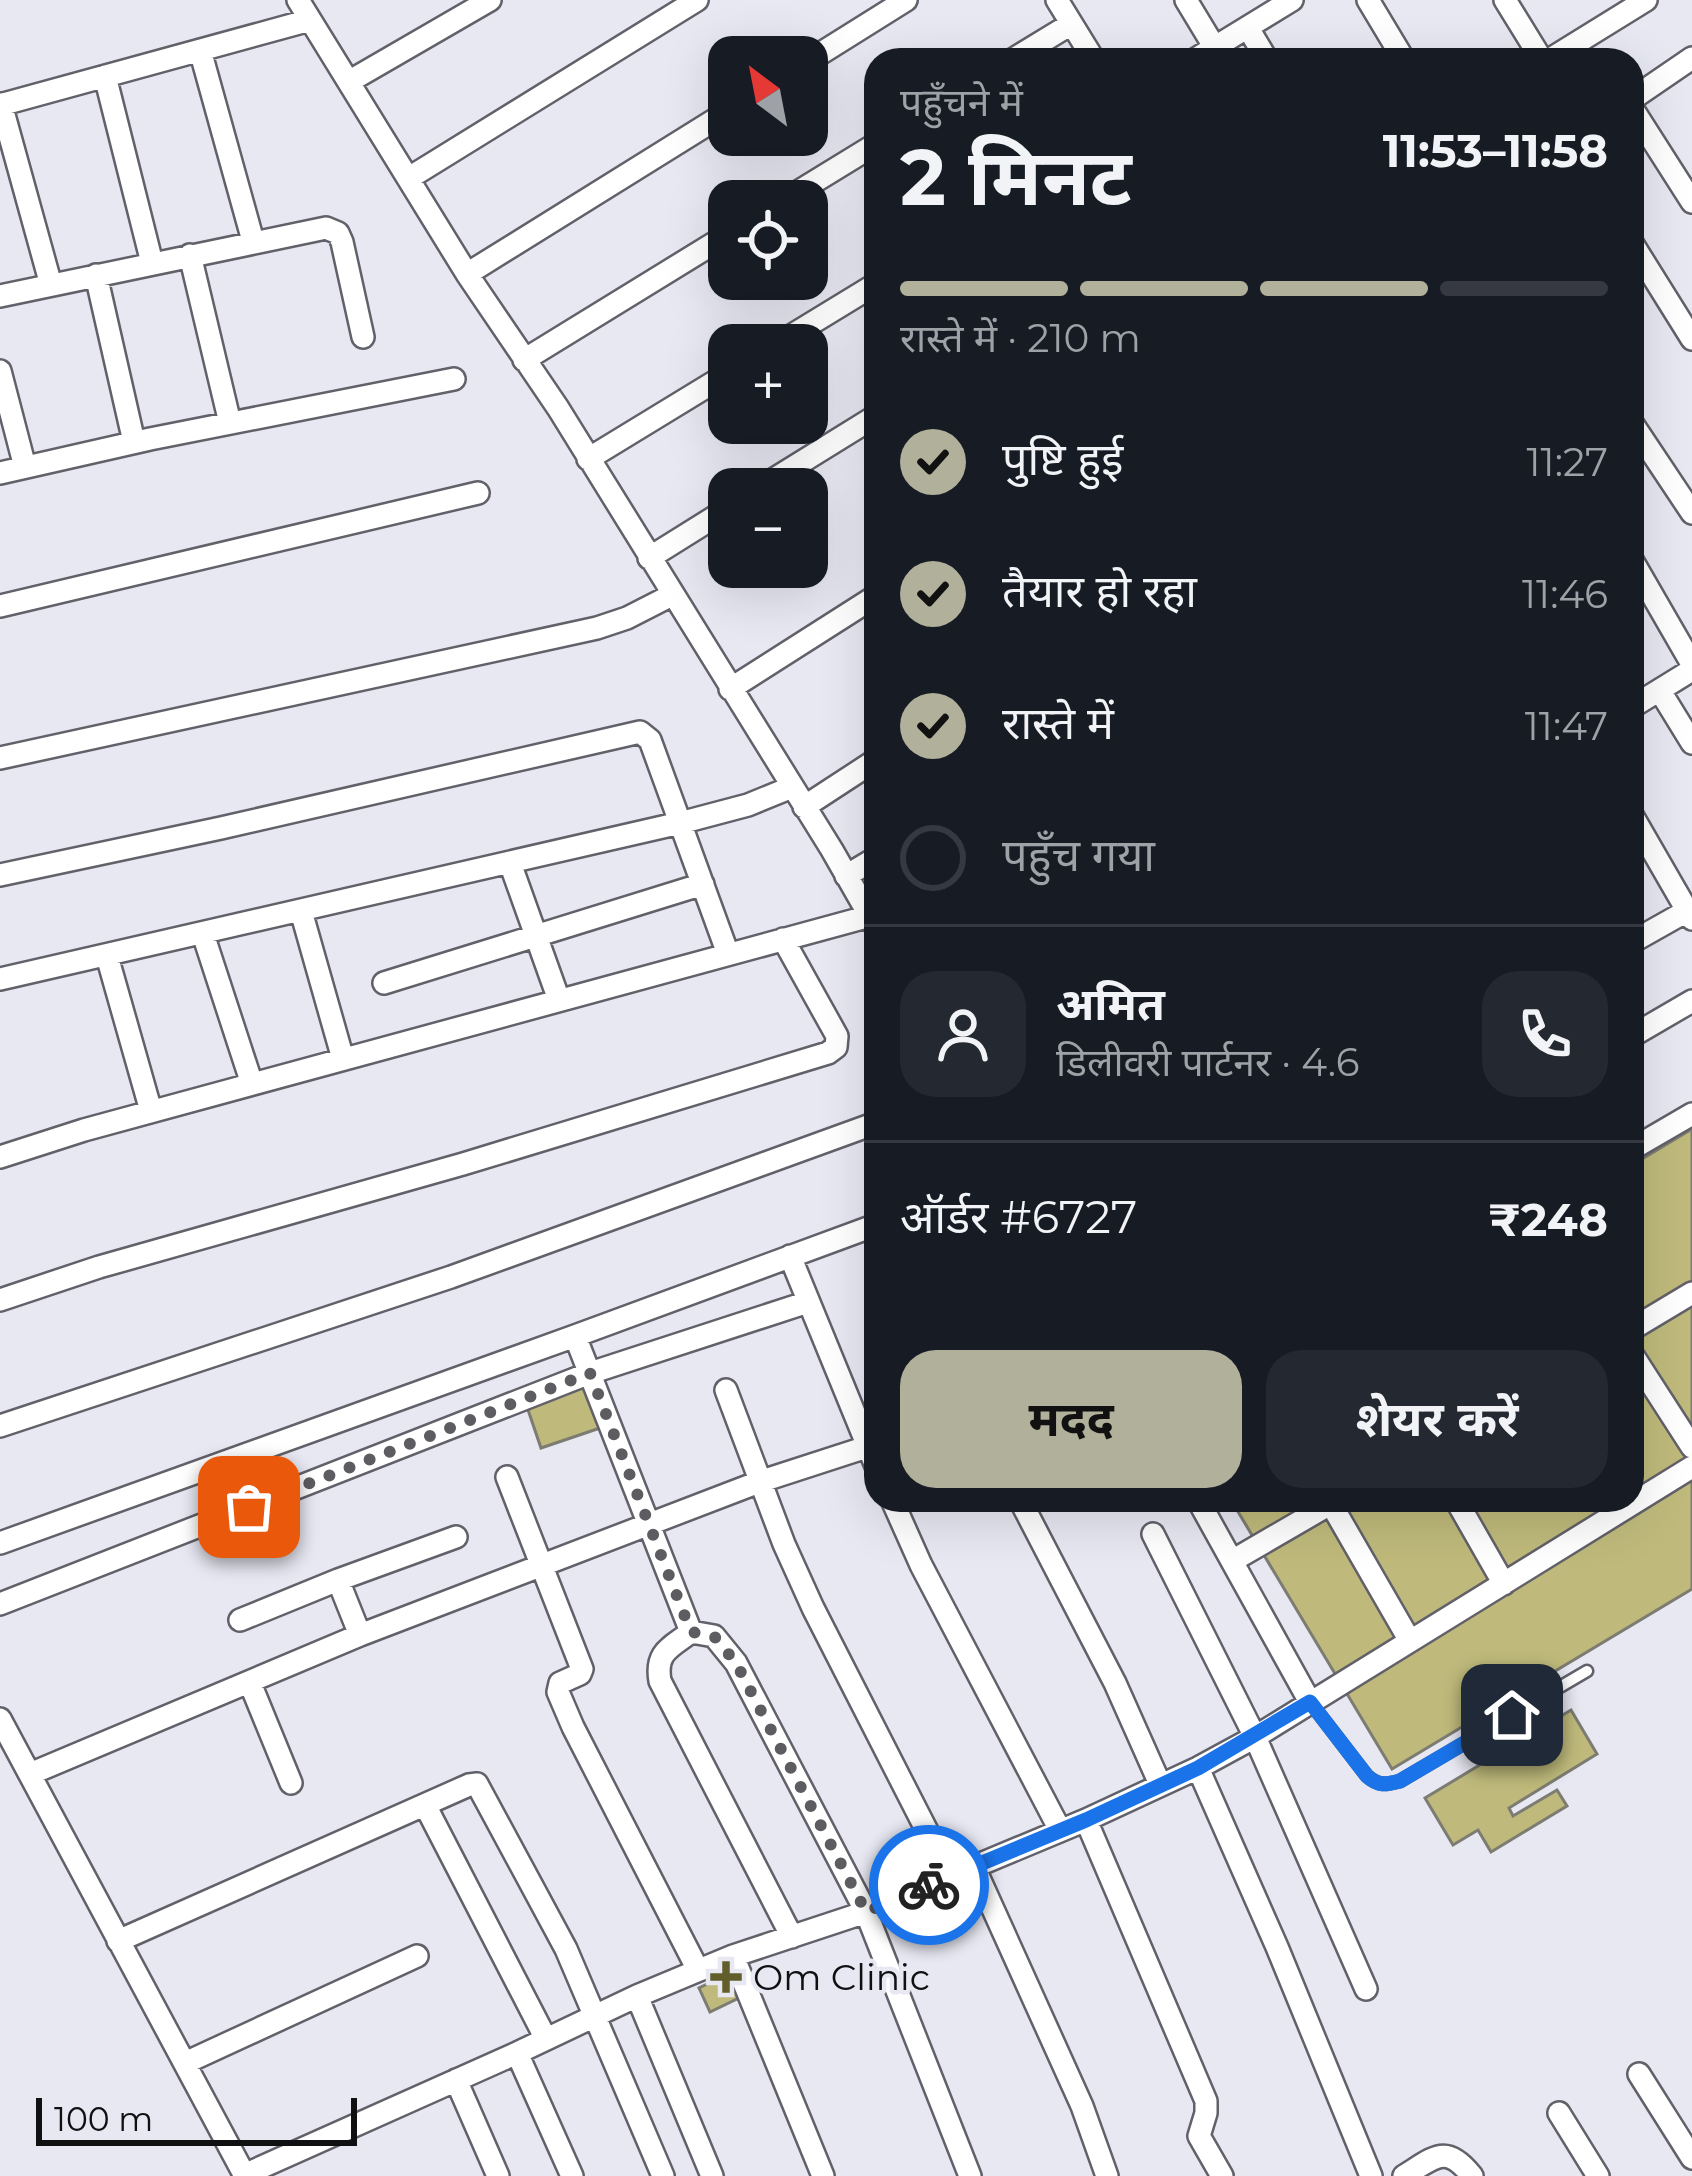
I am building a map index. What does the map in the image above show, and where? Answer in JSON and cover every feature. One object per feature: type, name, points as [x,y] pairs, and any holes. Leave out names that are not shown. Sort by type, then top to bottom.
[{"type":"street","points":[[298,0],[864,906]]},
{"type":"street","points":[[350,81],[490,0]]},
{"type":"street","points":[[409,178],[697,0]]},
{"type":"street","points":[[828,49],[905,0]]},
{"type":"street","points":[[1057,0],[1086,48]]},
{"type":"street","points":[[1186,0],[1215,47],[1292,0]]},
{"type":"street","points":[[1368,0],[1397,48]]},
{"type":"street","points":[[1505,0],[1538,48]]},
{"type":"street","points":[[1566,48],[1646,0]]},
{"type":"street","points":[[51,285],[1,105],[310,20]]},
{"type":"street","points":[[1032,48],[1071,24]]},
{"type":"street","points":[[1248,28],[1260,48]]},
{"type":"street","points":[[200,50],[254,241]]},
{"type":"street","points":[[1644,91],[1692,58]]},
{"type":"street","points":[[105,76],[152,263]]},
{"type":"street","points":[[467,274],[708,124]]},
{"type":"street","points":[[1644,127],[1692,202]]},
{"type":"street","points":[[817,180],[864,151]]},
{"type":"street","points":[[0,296],[326,228],[338,233],[342,242],[363,337]]},
{"type":"street","points":[[524,360],[708,247]]},
{"type":"street","points":[[190,255],[230,423]]},
{"type":"street","points":[[1644,262],[1692,339]]},
{"type":"street","points":[[96,275],[134,442]]},
{"type":"street","points":[[810,324],[864,291]]},
{"type":"street","points":[[0,371],[25,467]]},
{"type":"street","points":[[0,473],[454,379]]},
{"type":"street","points":[[588,459],[708,387]]},
{"type":"street","points":[[792,468],[864,423]]},
{"type":"street","points":[[1644,441],[1692,514]]},
{"type":"street","points":[[0,606],[478,493]]},
{"type":"street","points":[[649,558],[708,521]]},
{"type":"street","points":[[1644,581],[1692,667],[1644,700]]},
{"type":"street","points":[[0,758],[598,628],[672,595]]},
{"type":"street","points":[[730,689],[864,604]]},
{"type":"street","points":[[1660,691],[1692,742]]},
{"type":"street","points":[[0,875],[633,732],[650,740],[728,954]]},
{"type":"street","points":[[804,807],[864,768]]},
{"type":"street","points":[[0,979],[680,823],[748,805],[792,787]]},
{"type":"street","points":[[1644,843],[1689,915],[1644,936]]},
{"type":"street","points":[[510,863],[559,1000]]},
{"type":"street","points":[[846,876],[864,865]]},
{"type":"street","points":[[384,983],[703,884]]},
{"type":"street","points":[[302,911],[343,1059]]},
{"type":"street","points":[[0,1157],[783,939],[864,923]]},
{"type":"street","points":[[202,934],[252,1084]]},
{"type":"street","points":[[0,1300],[828,1053],[836,1047],[837,1036],[783,939]]},
{"type":"street","points":[[107,956],[151,1112]]},
{"type":"street","points":[[1644,1029],[1692,1001]]},
{"type":"street","points":[[1644,1142],[1692,1114]]},
{"type":"street","points":[[0,1426],[451,1277],[864,1127]]},
{"type":"street","points":[[0,1543],[864,1229]]},
{"type":"street","points":[[790,1256],[864,1431]]},
{"type":"street","points":[[1644,1322],[1692,1293]]},
{"type":"street","points":[[0,1604],[590,1373],[808,1302]]},
{"type":"street","points":[[575,1336],[691,1632]]},
{"type":"street","points":[[1644,1373],[1692,1448]]},
{"type":"street","points":[[726,1390],[813,1609],[950,1876]]},
{"type":"street","points":[[30,1774],[360,1635],[759,1482],[864,1454]]},
{"type":"street","points":[[1644,1493],[1692,1467]]},
{"type":"street","points":[[507,1477],[582,1669],[560,1682],[558,1692],[698,1970]]},
{"type":"street","points":[[897,1512],[1060,1830]]},
{"type":"street","points":[[1025,1512],[1115,1684],[1160,1784]]},
{"type":"street","points":[[1205,1512],[1310,1702]]},
{"type":"street","points":[[1232,1561],[1317,1512]]},
{"type":"street","points":[[1339,1512],[1410,1641]]},
{"type":"street","points":[[1470,1512],[1504,1584]]},
{"type":"street","points":[[0,1719],[244,2175],[637,1996],[733,1956],[866,1912],[1198,1768],[1504,1584],[1610,1512]]},
{"type":"street","points":[[1153,1534],[1256,1737],[1366,1989]]},
{"type":"street","points":[[240,1620],[456,1537]]},
{"type":"street","points":[[338,1580],[360,1635]]},
{"type":"street","points":[[792,1937],[660,1681],[659,1658],[691,1632],[714,1636],[736,1663],[866,1912],[970,2176]]},
{"type":"street","points":[[250,1684],[291,1783]]},
{"type":"street","points":[[1198,1768],[1371,2176]]},
{"type":"street","points":[[118,1941],[469,1785],[479,1786],[566,1949],[663,2176]]},
{"type":"street","points":[[425,1805],[546,2039]]},
{"type":"street","points":[[1086,1820],[1206,2101],[1199,2136],[1222,2176]]},
{"type":"street","points":[[974,1867],[1082,2106],[1107,2176]]},
{"type":"street","points":[[185,2062],[417,1956]]},
{"type":"street","points":[[733,1956],[823,2176]]},
{"type":"street","points":[[637,1996],[712,2176]]},
{"type":"street","points":[[517,2053],[572,2176]]},
{"type":"street","points":[[1639,2074],[1692,2158]]},
{"type":"street","points":[[456,2080],[498,2176]]},
{"type":"street","points":[[1559,2113],[1598,2176]]},
{"type":"street","points":[[1404,2176],[1433,2159],[1449,2156],[1458,2158],[1472,2176]]},
{"type":"lane","points":[[1310,1702],[1367,1776],[1385,1785],[1400,1781],[1587,1671]]},
{"type":"building","points":[[1692,1129],[1692,1589],[1392,1769],[1238,1512],[1644,1512],[1644,1158]]},
{"type":"building","points":[[592,1384],[606,1426],[541,1448],[527,1407]]},
{"type":"building","points":[[1571,1710],[1597,1754],[1509,1808],[1513,1816],[1557,1790],[1567,1806],[1491,1852],[1478,1830],[1453,1845],[1425,1798]]},
{"type":"building","points":[[930,1844],[940,1867],[898,1885],[888,1862]]},
{"type":"building","points":[[732,1972],[743,1996],[710,2012],[699,1988]]},
{"type":"way so far","points":[[249,1507],[590,1373],[691,1632],[714,1636],[736,1663],[866,1912],[929,1885]]},
{"type":"place","name":"Om Clinic","points":[[726,1977]]},
{"type":"route","points":[[929,1885],[1198,1768],[1310,1702],[1356,1764],[1376,1784],[1385,1785],[1400,1781],[1512,1715]]}]
